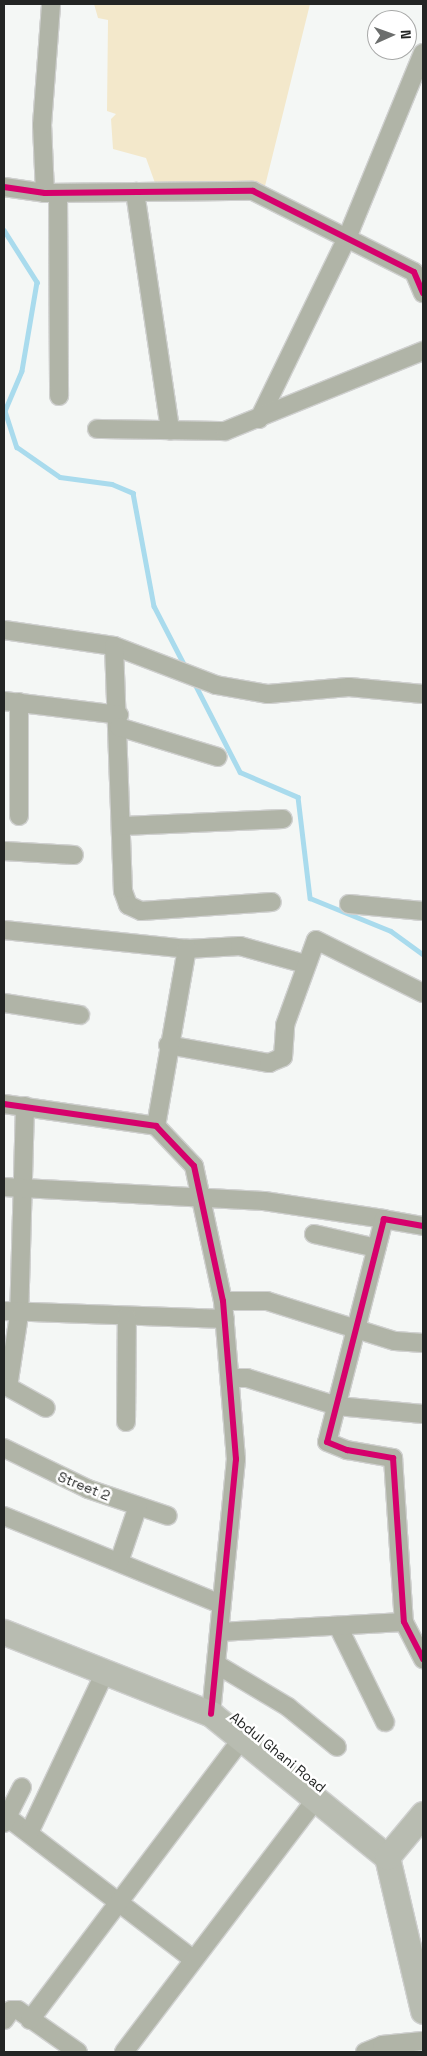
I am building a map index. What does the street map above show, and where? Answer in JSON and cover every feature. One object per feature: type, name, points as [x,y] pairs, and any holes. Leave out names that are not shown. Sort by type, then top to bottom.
[{"type":"street","points":[[51,4],[42,125],[52,193],[59,396]]},
{"type":"street","points":[[259,419],[347,238],[423,53]]},
{"type":"street","points":[[4,187],[52,193],[253,191],[414,272],[423,293]]},
{"type":"street","points":[[134,192],[170,430]]},
{"type":"street","points":[[97,429],[225,431],[259,419],[423,351]]},
{"type":"street","points":[[4,630],[114,646],[216,685],[268,694],[349,687],[423,694]]},
{"type":"street","points":[[114,646],[123,826],[123,891],[128,905],[141,911],[272,902]]},
{"type":"street","points":[[19,816],[11,702],[119,721],[218,757]]},
{"type":"street","points":[[123,826],[283,819]]},
{"type":"street","points":[[4,851],[74,855]]},
{"type":"street","points":[[349,904],[423,911]]},
{"type":"street","points":[[4,930],[187,949],[240,946],[305,964]]},
{"type":"street","points":[[168,1045],[269,1063],[283,1057],[285,1024],[305,964],[316,940],[423,993]]},
{"type":"street","points":[[156,1126],[168,1045],[187,949]]},
{"type":"street","points":[[4,1003],[80,1014]]},
{"type":"street","points":[[4,1104],[156,1126],[194,1166],[223,1301],[236,1459],[211,1714]]},
{"type":"street","points":[[25,1106],[23,1189],[11,1313],[8,1387],[46,1408]]},
{"type":"street","points":[[4,1187],[264,1201],[423,1226]]},
{"type":"street","points":[[384,1219],[327,1442],[393,1458],[404,1622],[423,1659]]},
{"type":"street","points":[[314,1234],[376,1248]]},
{"type":"street","points":[[223,1301],[267,1301],[357,1329],[423,1343]]},
{"type":"street","points":[[11,1313],[225,1320]]},
{"type":"street","points":[[126,1422],[127,1317]]},
{"type":"street","points":[[230,1378],[247,1378],[336,1406],[423,1414]]},
{"type":"street","name":"Street 2","points":[[4,1448],[88,1489],[168,1516]]},
{"type":"street","points":[[119,1562],[138,1506]]},
{"type":"street","points":[[4,1516],[221,1604]]},
{"type":"street","points":[[219,1632],[404,1622]]},
{"type":"street","points":[[338,1626],[385,1722]]},
{"type":"street","name":"Abdul Ghani Road","points":[[4,1632],[104,1674],[211,1714],[387,1856]]},
{"type":"street","points":[[216,1664],[288,1707],[337,1747]]},
{"type":"street","points":[[29,1834],[104,1674]]},
{"type":"street","points":[[30,2020],[242,1739]]},
{"type":"street","points":[[22,1787],[5,1820],[29,1834],[194,1960]]},
{"type":"street","points":[[124,2052],[316,1799]]},
{"type":"street","points":[[423,1814],[387,1856],[423,2011]]},
{"type":"street","points":[[4,2020],[14,2008],[78,2052]]},
{"type":"street","points":[[365,2052],[382,2045],[423,2041]]},
{"type":"shaded area","points":[[94,4],[310,4],[265,186],[155,183],[146,158],[113,149],[111,119],[116,114],[107,111],[108,20],[98,18]]},
{"type":"waterway","points":[[4,230],[37,282],[22,371],[5,411],[17,447],[60,477],[112,484],[133,493],[154,606],[185,666]]},
{"type":"waterway","points":[[194,682],[240,772],[298,797],[310,898],[391,931],[423,954]]},
{"type":"cycle path","points":[[4,187],[45,193],[253,191],[414,272],[423,293]]},
{"type":"cycle path","points":[[4,1104],[156,1126],[194,1166],[223,1301],[236,1459],[211,1714]]},
{"type":"cycle path","points":[[423,1226],[384,1219],[327,1442],[347,1450],[393,1458],[404,1622],[423,1659]]}]
